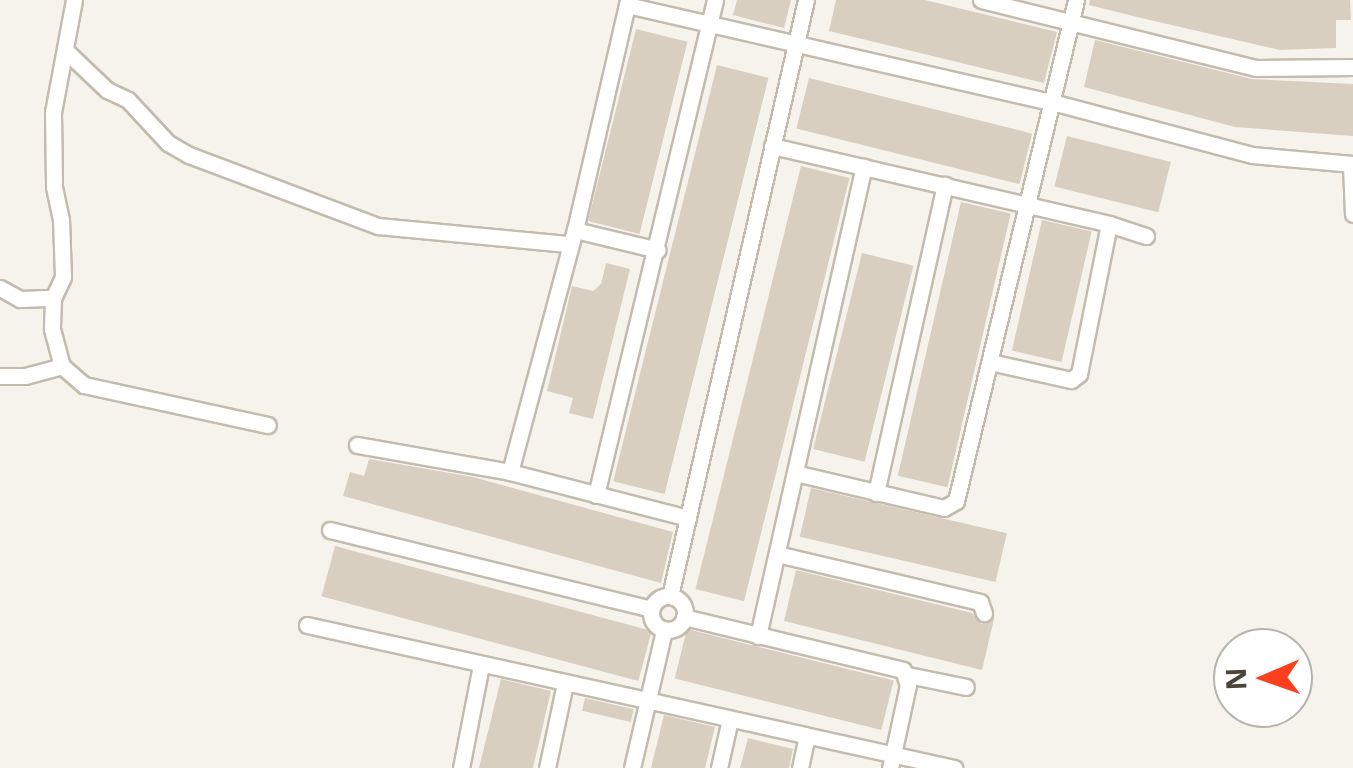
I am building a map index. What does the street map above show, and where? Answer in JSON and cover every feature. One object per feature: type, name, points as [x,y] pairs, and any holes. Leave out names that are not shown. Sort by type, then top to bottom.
[{"type":"street","points":[[74,0],[53,112],[63,277],[53,298],[52,329],[62,366],[84,385],[268,424]]},
{"type":"street","points":[[596,495],[658,250],[715,0]]},
{"type":"street","points":[[670,596],[806,0]]},
{"type":"street","points":[[981,0],[1255,68],[1353,67]]},
{"type":"street","points":[[795,473],[952,507],[1076,0]]},
{"type":"street","points":[[510,472],[628,2],[796,46],[1052,102],[1252,156],[1352,164],[1353,214]]},
{"type":"street","points":[[67,52],[107,90],[128,100],[168,143],[378,226],[572,237],[658,250]]},
{"type":"street","points":[[772,146],[1026,204],[1146,236]]},
{"type":"street","points":[[758,636],[864,167]]},
{"type":"street","points":[[876,493],[945,185]]},
{"type":"street","points":[[990,362],[1075,379],[1109,224]]},
{"type":"street","points":[[0,288],[20,299],[53,298]]},
{"type":"street","points":[[0,376],[26,376],[62,366]]},
{"type":"street","points":[[357,445],[510,472],[688,518]]},
{"type":"street","points":[[330,530],[651,609]]},
{"type":"street","points":[[777,554],[980,602],[984,613]]},
{"type":"street","points":[[670,596],[682,604],[684,617],[677,628],[664,630],[654,622],[651,609],[658,599],[670,596]]},
{"type":"street","points":[[684,617],[966,688]]},
{"type":"street","points":[[307,625],[807,736],[891,761],[954,768]]},
{"type":"street","points":[[632,768],[664,630]]},
{"type":"street","points":[[461,768],[481,665]]},
{"type":"street","points":[[891,761],[908,675]]},
{"type":"street","points":[[547,768],[565,683]]},
{"type":"street","points":[[719,768],[730,719]]},
{"type":"street","points":[[800,768],[807,736]]},
{"type":"building","points":[[737,0],[791,0],[784,28],[733,15]]},
{"type":"building","points":[[836,0],[925,0],[1057,32],[1044,83],[829,31]]},
{"type":"building","points":[[1090,0],[1350,0],[1351,20],[1336,20],[1336,48],[1280,50],[1089,5]]},
{"type":"building","points":[[636,29],[687,42],[640,234],[588,221]]},
{"type":"building","points":[[1095,40],[1252,79],[1353,84],[1353,136],[1235,127],[1084,87]]},
{"type":"building","points":[[717,65],[768,78],[665,494],[613,481]]},
{"type":"building","points":[[809,78],[1032,134],[1020,184],[796,128]]},
{"type":"building","points":[[1067,136],[1171,162],[1158,212],[1054,186]]},
{"type":"building","points":[[801,166],[850,178],[744,601],[696,589]]},
{"type":"building","points":[[961,202],[1011,213],[947,487],[898,476]]},
{"type":"building","points":[[1042,220],[1092,231],[1062,362],[1012,351]]},
{"type":"building","points":[[862,253],[913,266],[865,462],[813,449]]},
{"type":"building","points":[[606,263],[630,269],[593,419],[569,413],[573,398],[547,391],[572,286],[593,291],[601,284]]},
{"type":"building","points":[[369,459],[473,477],[673,532],[661,583],[343,496],[350,472],[364,476]]},
{"type":"building","points":[[811,488],[1007,533],[996,582],[800,537]]},
{"type":"building","points":[[335,546],[652,631],[638,681],[322,596]]},
{"type":"building","points":[[796,570],[972,613],[981,624],[994,619],[982,670],[784,621]]},
{"type":"building","points":[[687,629],[894,681],[881,730],[675,678]]},
{"type":"building","points":[[501,679],[551,691],[533,768],[479,768]]},
{"type":"building","points":[[585,698],[634,709],[631,722],[582,711]]},
{"type":"building","points":[[664,715],[715,727],[705,768],[651,768]]},
{"type":"building","points":[[748,738],[793,749],[789,768],[740,768]]}]
